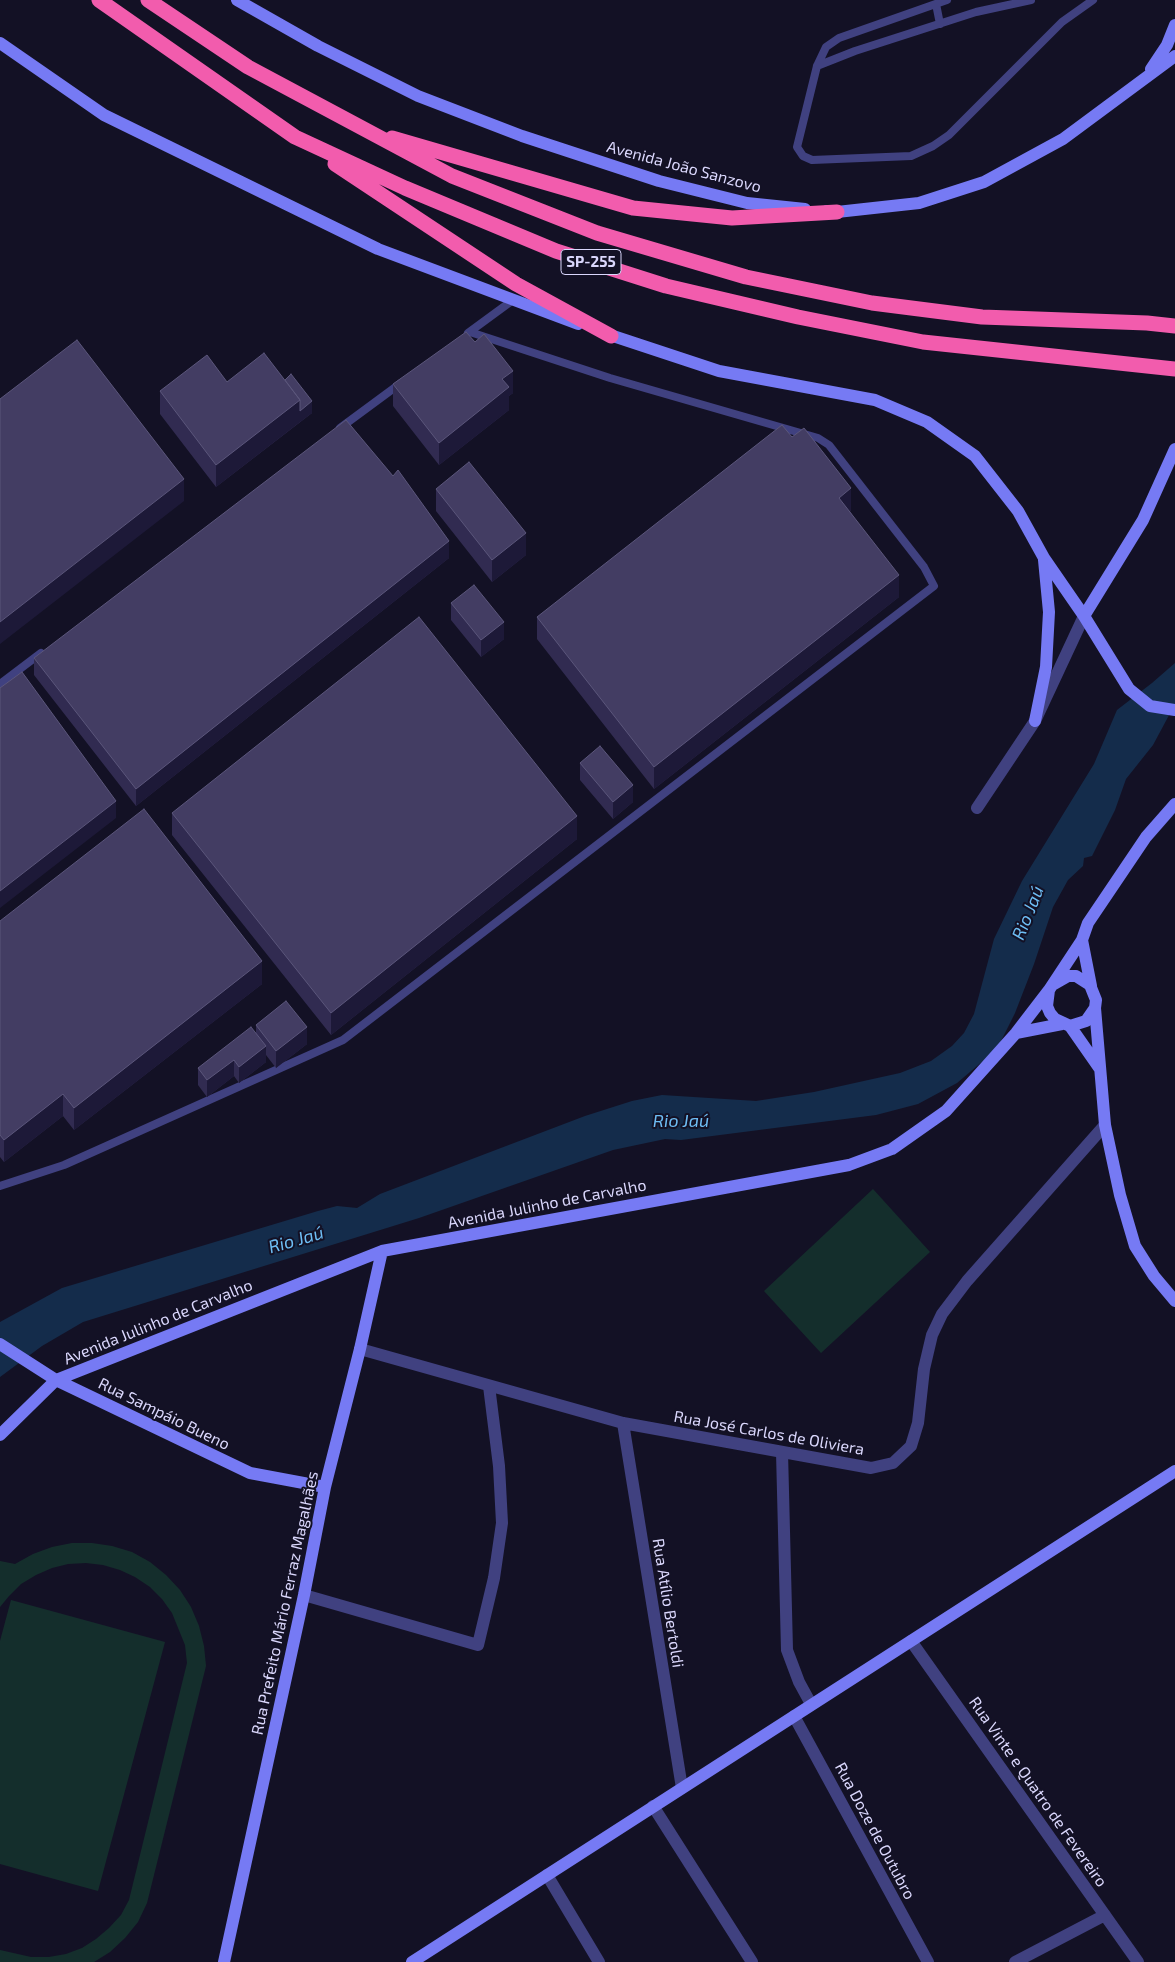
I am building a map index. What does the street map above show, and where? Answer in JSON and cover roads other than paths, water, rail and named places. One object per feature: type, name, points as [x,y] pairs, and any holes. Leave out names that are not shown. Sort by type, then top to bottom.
[{"type":"highway","name":"SP-255","points":[[99,0],[295,137],[405,188],[556,251],[666,286],[798,317],[923,342],[1175,369]]},
{"type":"highway","name":"SP-255","points":[[148,0],[248,67],[360,129],[452,176],[597,233],[746,276],[872,303],[982,317],[1147,323],[1175,326]]},
{"type":"highway","points":[[360,129],[634,208],[732,218],[837,212]]},
{"type":"highway","points":[[295,137],[516,284],[611,336]]},
{"type":"main road","name":"Avenida João Sanzovo","points":[[237,0],[318,46],[418,96],[522,136],[659,180],[747,203],[837,212],[919,203],[984,182],[1063,139],[1175,56]]},
{"type":"main road","points":[[1146,78],[1167,45],[1175,25]]},
{"type":"main road","points":[[0,43],[104,115],[378,250],[611,336],[719,371],[875,400],[927,422],[975,456],[1018,511],[1044,558],[1096,634],[1129,689],[1150,706],[1175,710]]},
{"type":"main road","points":[[1084,616],[1143,520],[1175,450]]},
{"type":"main road","points":[[1035,720],[1046,658],[1049,612],[1044,558]]},
{"type":"main road","name":"Avenida Julinho de Carvalho","points":[[56,1380],[382,1251],[849,1165],[892,1149],[946,1111],[1016,1033],[1051,987],[1082,940],[1088,923],[1146,837],[1175,804]]},
{"type":"main road","points":[[1082,940],[1091,986],[1096,1000],[1095,1008],[1105,1125],[1120,1195],[1135,1246],[1154,1276],[1175,1301]]},
{"type":"main road","points":[[1091,986],[1083,979],[1076,976],[1068,976],[1051,987],[1047,998],[1050,1013],[1066,1025],[1100,1069]]},
{"type":"main road","points":[[1016,1033],[1086,1021],[1095,1008]]},
{"type":"main road","name":"Rua Prefeito Mário Ferraz Magalhães","points":[[224,1962],[304,1595],[325,1487],[360,1349],[382,1251]]},
{"type":"main road","name":"Rua Sampáio Bueno","points":[[0,1344],[56,1380],[250,1473],[325,1487]]},
{"type":"main road","points":[[0,1435],[56,1380]]},
{"type":"main road","points":[[412,1962],[1175,1472]]},
{"type":"street","points":[[977,808],[1035,720],[1084,616]]},
{"type":"street","name":"Rua José Carlos de Oliviera","points":[[360,1349],[623,1423],[871,1468],[893,1462],[911,1446],[918,1423],[924,1368],[932,1335],[942,1314],[967,1281],[1105,1125]]},
{"type":"street","points":[[304,1595],[478,1645],[494,1578],[502,1523],[499,1466],[489,1386]]},
{"type":"street","name":"Rua Atílio Bertoldi","points":[[623,1423],[682,1788]]},
{"type":"street","points":[[782,1452],[787,1650],[798,1682],[811,1704]]},
{"type":"street","name":"Rua Vinte e Quatro de Fevereiro","points":[[911,1641],[1138,1962]]},
{"type":"street","name":"Rua Doze de Outubro","points":[[794,1716],[928,1962]]},
{"type":"street","points":[[653,1806],[752,1962]]},
{"type":"street","points":[[547,1875],[599,1962]]},
{"type":"street","points":[[1015,1962],[1105,1915]]},
{"type":"lane","points":[[947,0],[839,38],[826,47],[817,66],[797,147],[803,156],[812,160],[911,156],[933,146],[949,135],[1062,22],[1092,0]]},
{"type":"lane","points":[[817,66],[855,51],[976,12],[1031,0]]},
{"type":"lane","points":[[936,4],[940,24]]},
{"type":"lane","points":[[462,337],[513,300]]},
{"type":"lane","points":[[0,1186],[64,1164],[343,1040],[934,586],[924,567],[841,460],[829,445],[818,438],[610,378],[470,332]]},
{"type":"lane","points":[[334,432],[409,376]]},
{"type":"lane","points":[[0,684],[45,650]]},
{"type":"water","name":"Rio Jaú","points":[[1175,663],[1175,704],[1153,745],[1126,779],[1115,810],[1092,856],[1084,858],[1083,866],[1068,880],[1053,907],[1015,1013],[997,1049],[957,1083],[918,1104],[876,1115],[681,1140],[665,1139],[613,1150],[419,1218],[83,1322],[42,1346],[0,1377],[0,1322],[62,1288],[318,1211],[337,1206],[357,1208],[380,1194],[585,1116],[632,1101],[662,1095],[756,1101],[814,1092],[900,1073],[931,1061],[952,1046],[964,1033],[974,1014],[994,939],[1022,881],[1094,764],[1117,710]]}]
